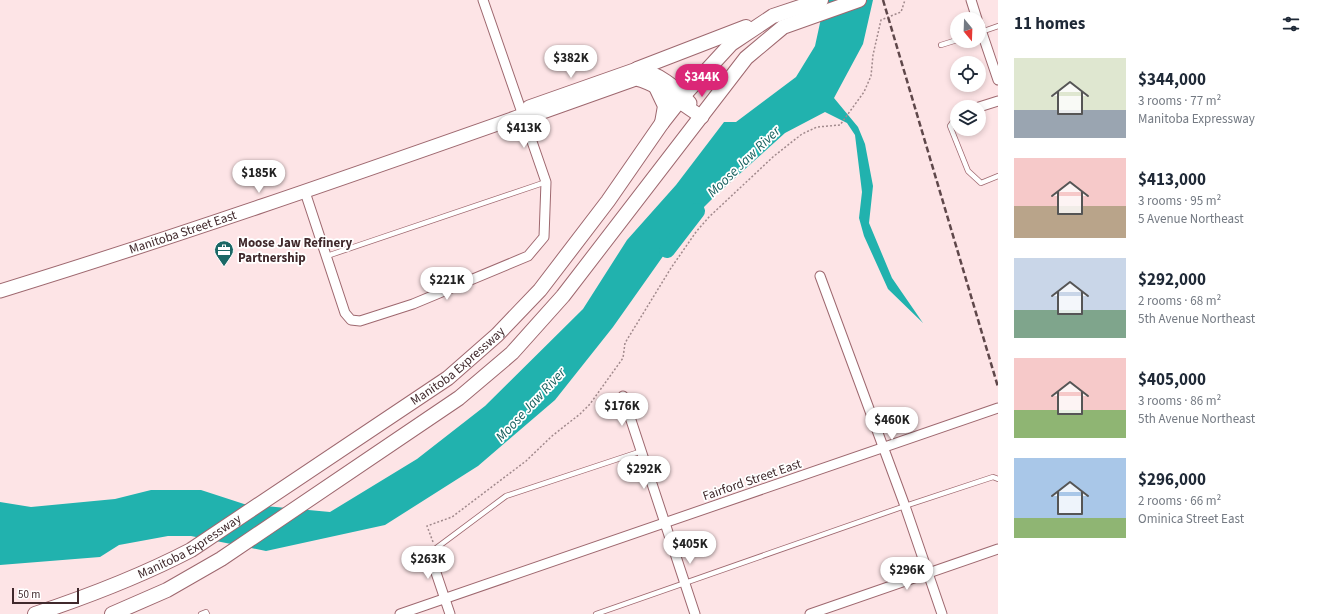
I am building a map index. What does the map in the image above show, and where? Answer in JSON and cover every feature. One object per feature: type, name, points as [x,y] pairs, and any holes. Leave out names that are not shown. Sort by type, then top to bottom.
[{"type":"main road","points":[[794,16],[822,0]]},
{"type":"main road","points":[[794,16],[859,0]]},
{"type":"main road","points":[[637,69],[773,16]]},
{"type":"main road","name":"Manitoba Expressway","points":[[35,614],[155,569],[192,550],[448,378],[497,335],[544,284],[608,201],[662,122],[731,44],[773,16],[794,16]]},
{"type":"main road","name":"Manitoba Expressway","points":[[112,614],[167,590],[220,559],[459,398],[512,353],[563,296],[746,58],[794,16]]},
{"type":"main road","points":[[656,87],[664,106],[662,122]]},
{"type":"street","points":[[305,192],[345,313],[351,320],[360,321],[413,304],[528,256],[544,236],[546,182],[483,0]]},
{"type":"street","points":[[971,0],[975,12]]},
{"type":"street","points":[[986,46],[998,80]]},
{"type":"street","name":"Manitoba Street East","points":[[0,291],[86,265],[305,192],[523,113],[529,107],[637,69],[648,71],[657,75],[702,117]]},
{"type":"street","name":"Manitoba Street East","points":[[523,113],[532,116],[636,79],[647,82],[681,99]]},
{"type":"street","points":[[986,105],[998,101]]},
{"type":"street","points":[[820,276],[942,614]]},
{"type":"street","points":[[622,396],[642,451],[695,614]]},
{"type":"street","name":"Fairford Street East","points":[[400,614],[998,408]]},
{"type":"street","points":[[810,614],[998,549]]},
{"type":"street","points":[[433,552],[450,614]]},
{"type":"lane","points":[[986,28],[998,26]]},
{"type":"lane","points":[[941,45],[950,42]]},
{"type":"lane","points":[[954,136],[968,171],[981,183],[998,176]]},
{"type":"lane","points":[[327,256],[546,182]]},
{"type":"lane","points":[[433,552],[506,496],[642,451]]},
{"type":"lane","points":[[596,614],[904,506],[994,477],[998,479]]},
{"type":"lane","points":[[201,614],[206,612],[206,614]]},
{"type":"path","points":[[433,552],[428,526],[452,517],[526,461],[590,404],[623,358],[625,343],[671,268],[696,232],[709,217],[774,156],[802,134],[826,124],[840,124],[864,92],[871,76],[873,55],[880,20],[901,12],[905,0]]},
{"type":"water","points":[[825,0],[873,0],[863,44],[834,98],[858,127],[865,144],[873,186],[869,223],[892,278],[923,323],[888,289],[864,236],[859,218],[862,192],[855,135],[847,123],[825,112],[785,133],[715,196],[683,228],[613,327],[555,400],[478,466],[385,525],[266,551],[191,536],[168,536],[119,545],[100,557],[0,565],[0,502],[31,507],[115,499],[151,490],[201,490],[244,504],[330,512],[417,459],[485,406],[583,309],[627,240],[676,185],[724,122],[736,122],[796,77],[815,46]]},
{"type":"waterway","name":"Moose Jaw River","points":[[667,250],[697,211]]},
{"type":"railway","points":[[883,0],[998,387]]},
{"type":"place","name":"Moose Jaw Refinery Partnership","points":[[224,267]]}]
